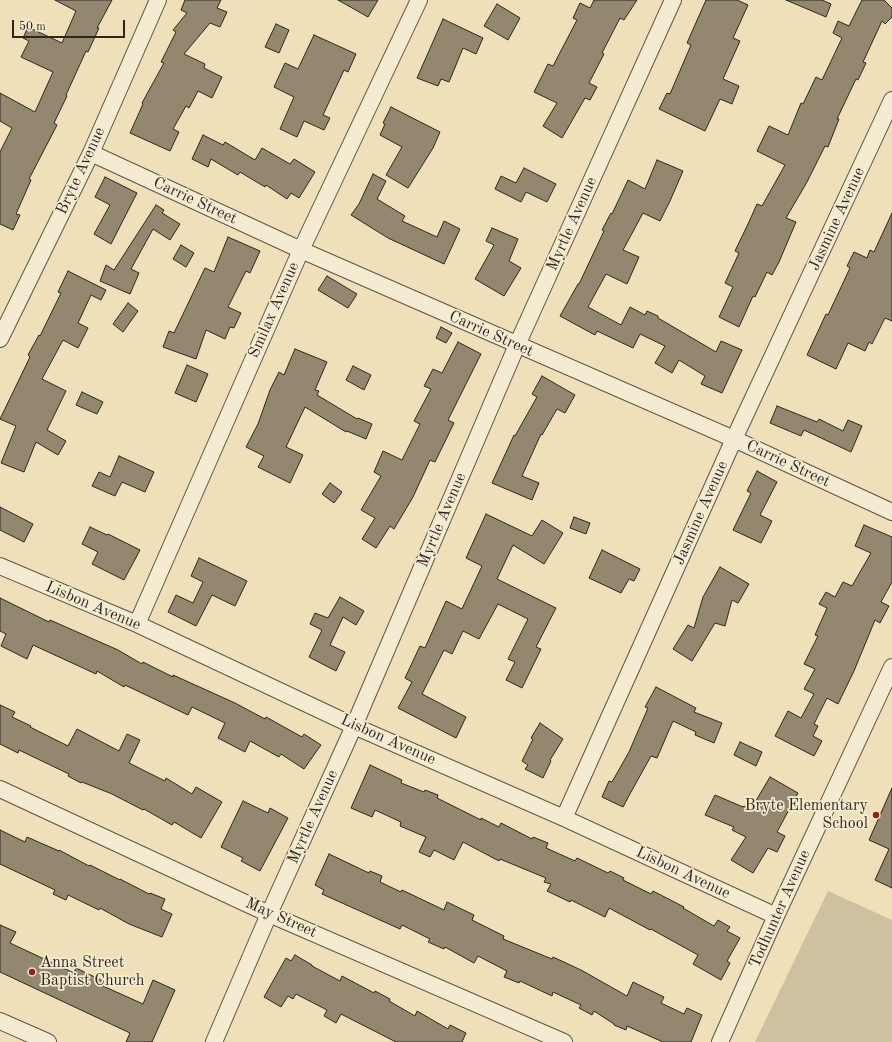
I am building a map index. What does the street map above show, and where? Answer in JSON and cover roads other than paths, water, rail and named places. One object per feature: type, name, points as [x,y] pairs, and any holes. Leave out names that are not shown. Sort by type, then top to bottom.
[{"type":"street","name":"Bryte Avenue","points":[[0,339],[91,153],[158,0]]},
{"type":"street","name":"Smilax Avenue","points":[[137,624],[301,250],[419,0]]},
{"type":"street","name":"Myrtle Avenue","points":[[214,1042],[269,914],[354,726],[517,345],[673,0]]},
{"type":"street","name":"Jasmine Avenue","points":[[564,818],[734,439],[892,100]]},
{"type":"street","name":"Carrie Street","points":[[91,153],[301,250],[734,439],[892,512]]},
{"type":"street","name":"Lisbon Avenue","points":[[0,566],[137,624],[354,726],[564,818],[776,916]]},
{"type":"street","name":"Todhunter Avenue","points":[[720,1042],[776,916],[892,667]]},
{"type":"street","name":"May Street","points":[[0,789],[269,914],[564,1042]]},
{"type":"street","points":[[0,1022],[48,1042]]},
{"type":"place","name":"Bryte Elementary School","points":[[876,815]]},
{"type":"place","name":"Anna Street Baptist Church","points":[[32,972]]}]
